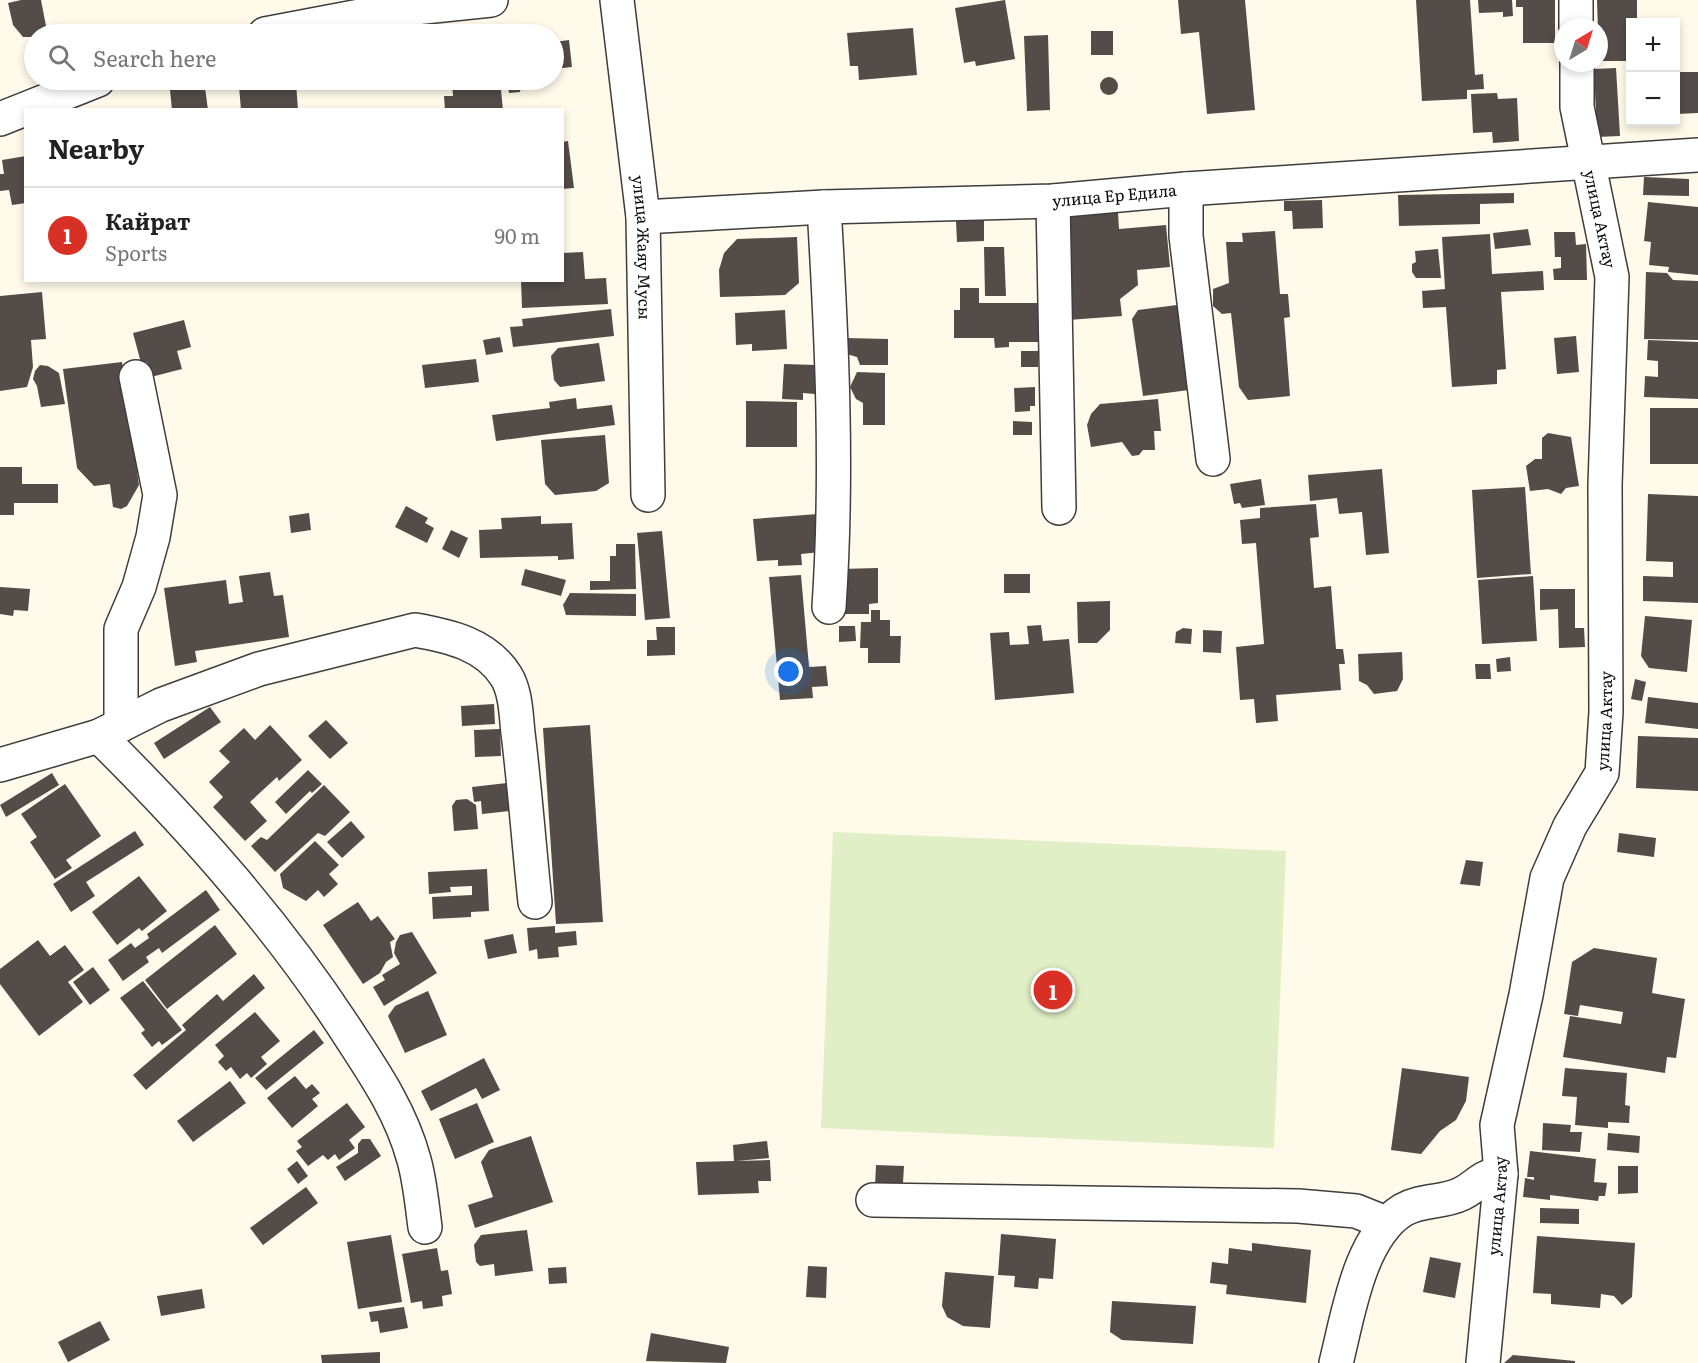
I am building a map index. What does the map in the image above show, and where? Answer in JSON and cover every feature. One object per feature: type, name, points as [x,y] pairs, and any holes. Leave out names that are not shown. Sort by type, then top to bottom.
[{"type":"street","points":[[306,24],[385,5],[491,0]]},
{"type":"street","name":"улица Жаяу Мусы","points":[[617,0],[643,217],[648,495]]},
{"type":"street","points":[[1576,0],[1576,18]]},
{"type":"street","name":"улица Актау","points":[[1483,1363],[1501,1174],[1497,1125],[1526,995],[1547,878],[1570,826],[1602,773],[1606,712],[1605,485],[1612,277],[1577,107],[1577,72]]},
{"type":"street","points":[[28,108],[73,90]]},
{"type":"street","points":[[0,119],[24,109]]},
{"type":"street","name":"улица Ер Едила","points":[[643,217],[824,207],[1053,201],[1186,189],[1698,155]]},
{"type":"street","points":[[1186,189],[1186,236],[1213,459]]},
{"type":"street","points":[[1053,201],[1059,508]]},
{"type":"street","points":[[824,207],[835,447],[835,520],[829,607]]},
{"type":"street","points":[[136,377],[160,495],[153,537],[139,587],[121,629],[110,730],[165,802],[228,872],[318,986],[390,1098],[414,1160],[425,1227]]},
{"type":"street","points":[[0,765],[110,730],[162,705],[259,669],[415,630],[464,642],[489,656],[507,676],[513,695],[535,902]]},
{"type":"street","points":[[1336,1363],[1365,1257],[1386,1223],[1403,1210],[1425,1201],[1460,1194],[1486,1176],[1501,1174]]},
{"type":"street","points":[[873,1200],[1298,1206],[1356,1211],[1386,1223]]},
{"type":"green space","points":[[833,832],[1286,851],[1274,1148],[821,1128]]},
{"type":"building","points":[[21,0],[41,0],[46,24],[24,24],[23,37],[13,25],[8,3]]},
{"type":"building","points":[[1005,0],[1015,59],[976,66],[975,61],[964,63],[955,8]]},
{"type":"building","points":[[1178,0],[1245,0],[1255,110],[1207,114],[1199,32],[1181,34]]},
{"type":"building","points":[[1416,0],[1470,0],[1475,75],[1483,74],[1484,89],[1467,90],[1467,99],[1422,101]]},
{"type":"building","points":[[1478,0],[1512,0],[1513,16],[1503,17],[1503,12],[1479,13]]},
{"type":"building","points":[[1516,0],[1555,0],[1554,43],[1523,43],[1523,7],[1516,7]]},
{"type":"building","points":[[1597,0],[1637,0],[1637,18],[1626,18],[1626,61],[1608,61],[1608,18],[1598,18]]},
{"type":"building","points":[[913,28],[917,75],[859,80],[858,66],[850,66],[847,33]]},
{"type":"building","points":[[1091,31],[1113,31],[1113,55],[1091,55]]},
{"type":"building","points":[[1048,35],[1050,110],[1027,111],[1024,36]]},
{"type":"building","points":[[569,40],[572,67],[564,68],[564,41]]},
{"type":"building","points":[[1608,68],[1616,68],[1620,136],[1597,137],[1594,72],[1608,72]]},
{"type":"building","points":[[1680,72],[1698,72],[1698,113],[1680,114]]},
{"type":"building","points":[[1105,77],[1113,77],[1118,82],[1116,93],[1105,95],[1100,90],[1100,82]]},
{"type":"building","points":[[170,90],[205,90],[208,108],[172,108]]},
{"type":"building","points":[[239,90],[297,90],[298,108],[241,108]]},
{"type":"building","points":[[453,90],[501,90],[503,108],[445,108],[444,96],[453,96]]},
{"type":"building","points":[[509,90],[520,90],[520,92],[509,93]]},
{"type":"building","points":[[1497,93],[1498,99],[1517,98],[1519,141],[1493,143],[1492,132],[1473,133],[1471,94]]},
{"type":"building","points":[[568,141],[574,188],[564,189],[564,142]]},
{"type":"building","points":[[24,156],[24,203],[12,205],[9,190],[0,191],[0,174],[4,174],[2,160]]},
{"type":"building","points":[[1644,177],[1689,179],[1689,196],[1643,195]]},
{"type":"building","points":[[1514,193],[1514,203],[1480,204],[1480,224],[1399,226],[1398,195]]},
{"type":"building","points":[[1322,200],[1323,228],[1293,229],[1292,211],[1284,211],[1284,201]]},
{"type":"building","points":[[1648,202],[1698,207],[1698,275],[1668,272],[1669,267],[1649,265],[1651,242],[1644,241]]},
{"type":"building","points":[[1118,212],[1119,229],[1166,225],[1170,267],[1137,270],[1138,285],[1120,299],[1122,316],[1068,320],[1060,216]]},
{"type":"building","points":[[984,220],[984,241],[957,242],[956,221]]},
{"type":"building","points":[[1528,229],[1531,245],[1495,249],[1493,233]]},
{"type":"building","points":[[1275,231],[1280,294],[1288,294],[1290,317],[1284,318],[1290,396],[1248,400],[1239,387],[1231,313],[1222,314],[1213,306],[1213,289],[1229,283],[1226,242],[1243,242],[1242,233]]},
{"type":"building","points":[[1554,232],[1575,232],[1576,245],[1586,244],[1587,280],[1554,280],[1553,269],[1561,268],[1561,257],[1555,257]]},
{"type":"building","points":[[1490,234],[1492,274],[1543,271],[1544,290],[1501,292],[1506,369],[1497,370],[1497,384],[1452,387],[1446,307],[1423,308],[1422,291],[1445,289],[1442,237]]},
{"type":"building","points":[[797,237],[799,283],[785,295],[720,297],[719,270],[724,253],[737,239]]},
{"type":"building","points":[[984,247],[1004,247],[1006,296],[985,296]]},
{"type":"building","points":[[1438,249],[1441,278],[1416,278],[1412,272],[1412,264],[1416,262],[1415,251]]},
{"type":"building","points":[[583,252],[585,279],[606,278],[608,304],[522,308],[521,282],[564,282],[564,253]]},
{"type":"building","points":[[1646,272],[1667,273],[1673,280],[1698,281],[1698,340],[1644,339]]},
{"type":"building","points":[[960,288],[979,288],[979,303],[1038,303],[1038,342],[1009,342],[1009,347],[995,348],[994,338],[954,338],[954,310],[960,310]]},
{"type":"building","points":[[42,292],[46,339],[31,340],[33,367],[27,387],[0,391],[0,296]]},
{"type":"building","points":[[1177,305],[1189,390],[1143,396],[1132,319],[1138,310]]},
{"type":"building","points":[[611,309],[614,336],[513,347],[510,327],[523,326],[522,319]]},
{"type":"building","points":[[785,310],[787,349],[752,351],[752,344],[736,345],[735,313]]},
{"type":"building","points":[[184,320],[191,347],[177,351],[182,369],[151,377],[147,362],[141,363],[133,333]]},
{"type":"building","points":[[1576,336],[1579,372],[1557,374],[1554,338]]},
{"type":"building","points":[[500,337],[503,352],[486,355],[483,340]]},
{"type":"building","points":[[845,338],[888,339],[888,365],[860,365],[857,357],[843,353]]},
{"type":"building","points":[[1648,340],[1698,342],[1698,399],[1644,397],[1645,376],[1658,377],[1658,361],[1647,360]]},
{"type":"building","points":[[599,343],[605,381],[560,387],[554,380],[551,356],[558,348]]},
{"type":"building","points":[[1021,351],[1038,351],[1038,367],[1021,367]]},
{"type":"building","points":[[476,359],[479,382],[425,388],[422,365]]},
{"type":"building","points":[[122,362],[139,485],[127,506],[121,509],[113,507],[110,484],[94,486],[77,468],[63,369]]},
{"type":"building","points":[[784,364],[816,365],[815,394],[803,393],[803,400],[782,399]]},
{"type":"building","points":[[40,365],[48,366],[59,373],[65,404],[41,407],[37,386],[33,379]]},
{"type":"building","points":[[857,372],[885,373],[885,425],[863,425],[863,403],[856,399],[850,387]]},
{"type":"building","points":[[1035,387],[1035,406],[1030,406],[1030,411],[1015,412],[1014,388]]},
{"type":"building","points":[[576,398],[577,409],[612,405],[615,425],[496,441],[492,415],[550,408],[549,402]]},
{"type":"building","points":[[1158,399],[1161,431],[1154,431],[1155,450],[1143,450],[1139,455],[1132,456],[1122,442],[1091,447],[1087,425],[1091,414],[1100,404]]},
{"type":"building","points":[[746,401],[797,402],[797,447],[746,447]]},
{"type":"building","points":[[1650,408],[1698,408],[1698,464],[1650,464]]},
{"type":"building","points":[[1013,421],[1032,422],[1032,435],[1013,435]]},
{"type":"building","points":[[1548,433],[1571,437],[1579,486],[1566,488],[1561,494],[1548,489],[1530,491],[1526,466],[1535,459],[1542,459],[1542,438]]},
{"type":"building","points":[[605,435],[609,483],[596,491],[555,495],[545,484],[541,440]]},
{"type":"building","points":[[0,467],[22,467],[22,484],[58,484],[58,503],[14,503],[14,515],[0,515]]},
{"type":"building","points":[[1382,469],[1389,553],[1366,555],[1362,512],[1339,514],[1337,498],[1310,501],[1308,475]]},
{"type":"building","points":[[1261,479],[1265,505],[1242,508],[1240,503],[1234,504],[1230,484]]},
{"type":"building","points":[[1525,487],[1531,574],[1477,578],[1472,490]]},
{"type":"building","points":[[1648,494],[1698,496],[1698,603],[1643,601],[1643,576],[1673,577],[1673,562],[1646,561]]},
{"type":"building","points":[[1316,504],[1319,537],[1310,538],[1314,588],[1331,586],[1336,649],[1343,649],[1345,664],[1339,664],[1341,690],[1276,695],[1278,721],[1256,723],[1254,699],[1240,700],[1236,647],[1264,644],[1256,543],[1242,544],[1240,520],[1260,518],[1260,508]]},
{"type":"building","points":[[406,506],[428,518],[425,523],[434,528],[427,543],[395,527]]},
{"type":"building","points":[[309,513],[311,530],[291,533],[289,516]]},
{"type":"building","points":[[818,514],[821,552],[801,554],[802,565],[778,566],[778,560],[757,561],[753,519]]},
{"type":"building","points":[[541,516],[541,524],[572,523],[574,559],[558,560],[558,556],[480,558],[479,530],[502,529],[501,518]]},
{"type":"building","points":[[451,530],[468,538],[459,558],[442,549]]},
{"type":"building","points":[[662,531],[670,618],[645,620],[637,533]]},
{"type":"building","points":[[616,544],[635,544],[636,589],[590,590],[590,581],[610,581],[610,556],[616,556]]},
{"type":"building","points":[[878,568],[878,603],[869,604],[869,614],[841,614],[840,569]]},
{"type":"building","points":[[525,569],[566,580],[561,596],[521,585]]},
{"type":"building","points":[[270,572],[274,596],[283,595],[289,637],[195,651],[197,662],[175,666],[164,588],[226,580],[229,604],[243,602],[239,576]]},
{"type":"building","points":[[1004,574],[1030,574],[1030,593],[1004,593]]},
{"type":"building","points":[[801,575],[809,667],[826,666],[828,686],[812,687],[813,698],[780,700],[769,577]]},
{"type":"building","points":[[1533,576],[1537,641],[1482,644],[1478,580]]},
{"type":"building","points":[[0,587],[30,589],[28,611],[14,610],[13,616],[0,614]]},
{"type":"building","points":[[1540,589],[1575,589],[1575,628],[1584,628],[1585,647],[1559,648],[1558,609],[1540,610]]},
{"type":"building","points":[[570,593],[636,594],[636,616],[566,615],[563,605]]},
{"type":"building","points":[[1110,601],[1110,630],[1097,643],[1078,643],[1077,602]]},
{"type":"building","points":[[871,610],[880,610],[880,620],[890,620],[890,636],[901,636],[900,663],[868,663],[868,648],[860,648],[861,622],[871,622]]},
{"type":"building","points":[[1645,616],[1692,620],[1687,672],[1649,668],[1641,656]]},
{"type":"building","points":[[1041,625],[1043,641],[1069,639],[1074,693],[995,700],[990,633],[1009,632],[1010,645],[1029,644],[1027,626]]},
{"type":"building","points":[[839,626],[855,626],[856,641],[839,642]]},
{"type":"building","points":[[656,627],[675,627],[675,655],[647,656],[647,640],[657,640]]},
{"type":"building","points":[[1183,628],[1192,629],[1191,644],[1175,643],[1176,632]]},
{"type":"building","points":[[1203,630],[1222,631],[1221,653],[1203,652]]},
{"type":"building","points":[[1402,652],[1403,679],[1397,691],[1374,694],[1367,685],[1359,681],[1358,654]]},
{"type":"building","points":[[1510,657],[1511,671],[1497,672],[1496,659]]},
{"type":"building","points":[[1475,664],[1490,664],[1491,679],[1476,679]]},
{"type":"building","points":[[1635,679],[1646,682],[1642,701],[1631,699]]},
{"type":"building","points":[[1648,697],[1698,703],[1698,729],[1645,723]]},
{"type":"building","points":[[494,704],[495,724],[462,726],[461,706]]},
{"type":"building","points":[[210,707],[221,722],[164,759],[154,743]]},
{"type":"building","points":[[326,720],[348,743],[330,759],[308,736]]},
{"type":"building","points":[[270,725],[302,760],[279,781],[277,777],[250,802],[267,821],[245,841],[213,807],[223,797],[209,782],[230,762],[219,751],[244,728],[255,740]]},
{"type":"building","points":[[590,725],[603,922],[556,924],[543,728]]},
{"type":"building","points":[[500,729],[501,756],[475,757],[474,730]]},
{"type":"building","points":[[1638,736],[1698,738],[1698,791],[1636,788]]},
{"type":"building","points":[[308,770],[322,784],[312,793],[310,791],[286,814],[275,802]]},
{"type":"building","points":[[52,773],[59,785],[6,817],[0,805]]},
{"type":"building","points":[[507,783],[510,811],[482,814],[481,801],[474,802],[472,787]]},
{"type":"building","points":[[65,784],[101,836],[66,860],[72,868],[55,879],[30,842],[37,837],[21,814]]},
{"type":"building","points":[[324,785],[350,812],[325,836],[318,833],[275,872],[251,846],[261,837],[267,840]]},
{"type":"building","points":[[467,799],[476,805],[478,829],[454,831],[452,806],[456,800]]},
{"type":"building","points":[[351,821],[365,837],[342,858],[327,842]]},
{"type":"building","points":[[135,831],[144,845],[86,882],[95,896],[71,912],[53,884]]},
{"type":"building","points":[[1619,833],[1656,838],[1654,857],[1617,852]]},
{"type":"building","points":[[315,841],[339,865],[329,874],[338,884],[324,897],[318,890],[306,901],[283,888],[280,874]]},
{"type":"building","points":[[1466,860],[1483,862],[1480,886],[1460,884]]},
{"type":"building","points":[[487,869],[489,911],[471,912],[471,917],[433,919],[432,897],[472,895],[472,886],[450,887],[451,892],[429,894],[428,872]]},
{"type":"building","points":[[139,876],[167,911],[142,931],[139,928],[117,945],[92,912]]},
{"type":"building","points":[[206,890],[220,910],[162,953],[159,948],[146,957],[149,962],[123,981],[108,960],[131,943],[135,948],[149,938],[147,934]]},
{"type":"building","points":[[358,902],[371,921],[378,916],[395,939],[390,942],[393,957],[386,962],[380,973],[363,984],[323,925]]},
{"type":"building","points":[[215,925],[237,954],[167,1009],[145,980]]},
{"type":"building","points":[[555,926],[555,933],[576,931],[577,945],[558,947],[559,957],[538,959],[537,949],[529,951],[527,928]]},
{"type":"building","points":[[412,932],[437,973],[384,1006],[373,987],[385,980],[382,975],[400,964],[394,953],[396,942],[400,935]]},
{"type":"building","points":[[513,934],[517,953],[488,959],[484,940]]},
{"type":"building","points":[[38,940],[50,956],[65,945],[84,970],[68,982],[83,1002],[39,1036],[0,984],[0,969]]},
{"type":"building","points":[[1594,948],[1657,958],[1652,993],[1685,999],[1676,1058],[1667,1057],[1665,1073],[1563,1057],[1570,1016],[1621,1024],[1623,1012],[1580,1005],[1578,1016],[1564,1014],[1572,962]]},
{"type":"building","points":[[93,967],[110,990],[90,1005],[73,982]]},
{"type":"building","points":[[254,974],[265,988],[146,1090],[133,1075],[186,1030],[182,1025],[217,994],[223,1001]]},
{"type":"building","points":[[143,981],[182,1030],[162,1045],[159,1041],[152,1047],[141,1033],[145,1030],[120,998]]},
{"type":"building","points":[[428,991],[447,1035],[405,1053],[388,1016],[395,1006]]},
{"type":"building","points":[[255,1012],[280,1041],[261,1057],[267,1064],[251,1078],[247,1073],[240,1079],[231,1067],[226,1071],[218,1062],[224,1056],[215,1045]]},
{"type":"building","points":[[314,1030],[324,1043],[266,1090],[255,1078]]},
{"type":"building","points":[[484,1058],[500,1090],[482,1099],[476,1088],[431,1111],[421,1091]]},
{"type":"building","points":[[1402,1068],[1469,1077],[1466,1101],[1456,1120],[1440,1131],[1421,1154],[1391,1150]]},
{"type":"building","points":[[1565,1068],[1627,1073],[1625,1105],[1630,1106],[1629,1123],[1608,1122],[1608,1128],[1575,1125],[1577,1097],[1562,1096]]},
{"type":"building","points":[[295,1076],[306,1089],[312,1084],[320,1093],[312,1099],[318,1106],[292,1128],[267,1098]]},
{"type":"building","points":[[230,1081],[246,1103],[193,1142],[177,1121]]},
{"type":"building","points":[[347,1103],[365,1127],[349,1140],[355,1148],[339,1160],[335,1154],[328,1160],[323,1155],[308,1166],[296,1151],[302,1147],[297,1141]]},
{"type":"building","points":[[477,1103],[494,1142],[455,1159],[439,1119]]},
{"type":"building","points":[[1543,1123],[1571,1125],[1570,1132],[1582,1132],[1580,1152],[1542,1150]]},
{"type":"building","points":[[1608,1133],[1640,1136],[1639,1153],[1607,1150]]},
{"type":"building","points":[[531,1136],[553,1202],[475,1228],[468,1205],[493,1197],[481,1162],[489,1150]]},
{"type":"building","points":[[362,1139],[370,1139],[381,1156],[345,1181],[336,1167],[358,1153],[358,1144]]},
{"type":"building","points":[[767,1141],[769,1158],[736,1161],[770,1160],[771,1181],[758,1181],[759,1193],[698,1195],[696,1162],[734,1161],[733,1145]]},
{"type":"building","points":[[1530,1151],[1596,1159],[1594,1182],[1607,1183],[1605,1196],[1599,1196],[1598,1201],[1550,1195],[1550,1200],[1523,1197],[1525,1178],[1534,1180],[1534,1177],[1527,1177]]},
{"type":"building","points":[[297,1161],[308,1176],[298,1184],[287,1169]]},
{"type":"building","points":[[876,1165],[904,1166],[903,1183],[894,1183],[894,1187],[875,1186]]},
{"type":"building","points":[[1618,1166],[1638,1166],[1638,1193],[1618,1194]]},
{"type":"building","points":[[306,1187],[318,1203],[263,1245],[250,1228]]},
{"type":"building","points":[[1540,1208],[1579,1209],[1579,1224],[1540,1223]]},
{"type":"building","points":[[527,1230],[533,1271],[495,1276],[494,1264],[480,1266],[476,1262],[474,1245],[481,1235]]},
{"type":"building","points":[[1001,1234],[1056,1239],[1053,1279],[1039,1278],[1038,1289],[1014,1287],[1015,1276],[998,1275]]},
{"type":"building","points":[[391,1235],[402,1302],[358,1309],[347,1242]]},
{"type":"building","points":[[1537,1236],[1635,1243],[1632,1297],[1622,1305],[1614,1296],[1601,1294],[1600,1308],[1551,1304],[1551,1294],[1533,1293]]},
{"type":"building","points":[[1252,1243],[1311,1250],[1306,1303],[1226,1294],[1227,1285],[1210,1283],[1212,1262],[1228,1264],[1229,1248],[1252,1251]]},
{"type":"building","points":[[437,1248],[441,1271],[448,1270],[452,1294],[442,1296],[443,1306],[423,1309],[422,1301],[411,1303],[402,1254]]},
{"type":"building","points":[[1430,1257],[1461,1263],[1455,1298],[1423,1292]]},
{"type":"building","points":[[808,1266],[827,1267],[826,1298],[806,1297]]},
{"type":"building","points":[[566,1267],[567,1283],[549,1284],[548,1268]]},
{"type":"building","points":[[945,1272],[994,1276],[990,1328],[963,1326],[947,1317],[942,1306]]},
{"type":"building","points":[[202,1289],[205,1308],[161,1316],[157,1296]]},
{"type":"building","points":[[1112,1301],[1196,1306],[1193,1344],[1122,1340],[1110,1332]]},
{"type":"building","points":[[404,1307],[408,1328],[380,1333],[378,1321],[371,1322],[369,1312]]},
{"type":"building","points":[[100,1321],[110,1340],[68,1362],[58,1342]]},
{"type":"building","points":[[651,1333],[729,1347],[726,1363],[646,1361]]},
{"type":"building","points":[[380,1352],[380,1363],[322,1363],[321,1355]]},
{"type":"building","points":[[1513,1355],[1575,1361],[1575,1363],[1504,1363]]},
{"type":"place","name":"Кайрат","points":[[1053,990]]}]
